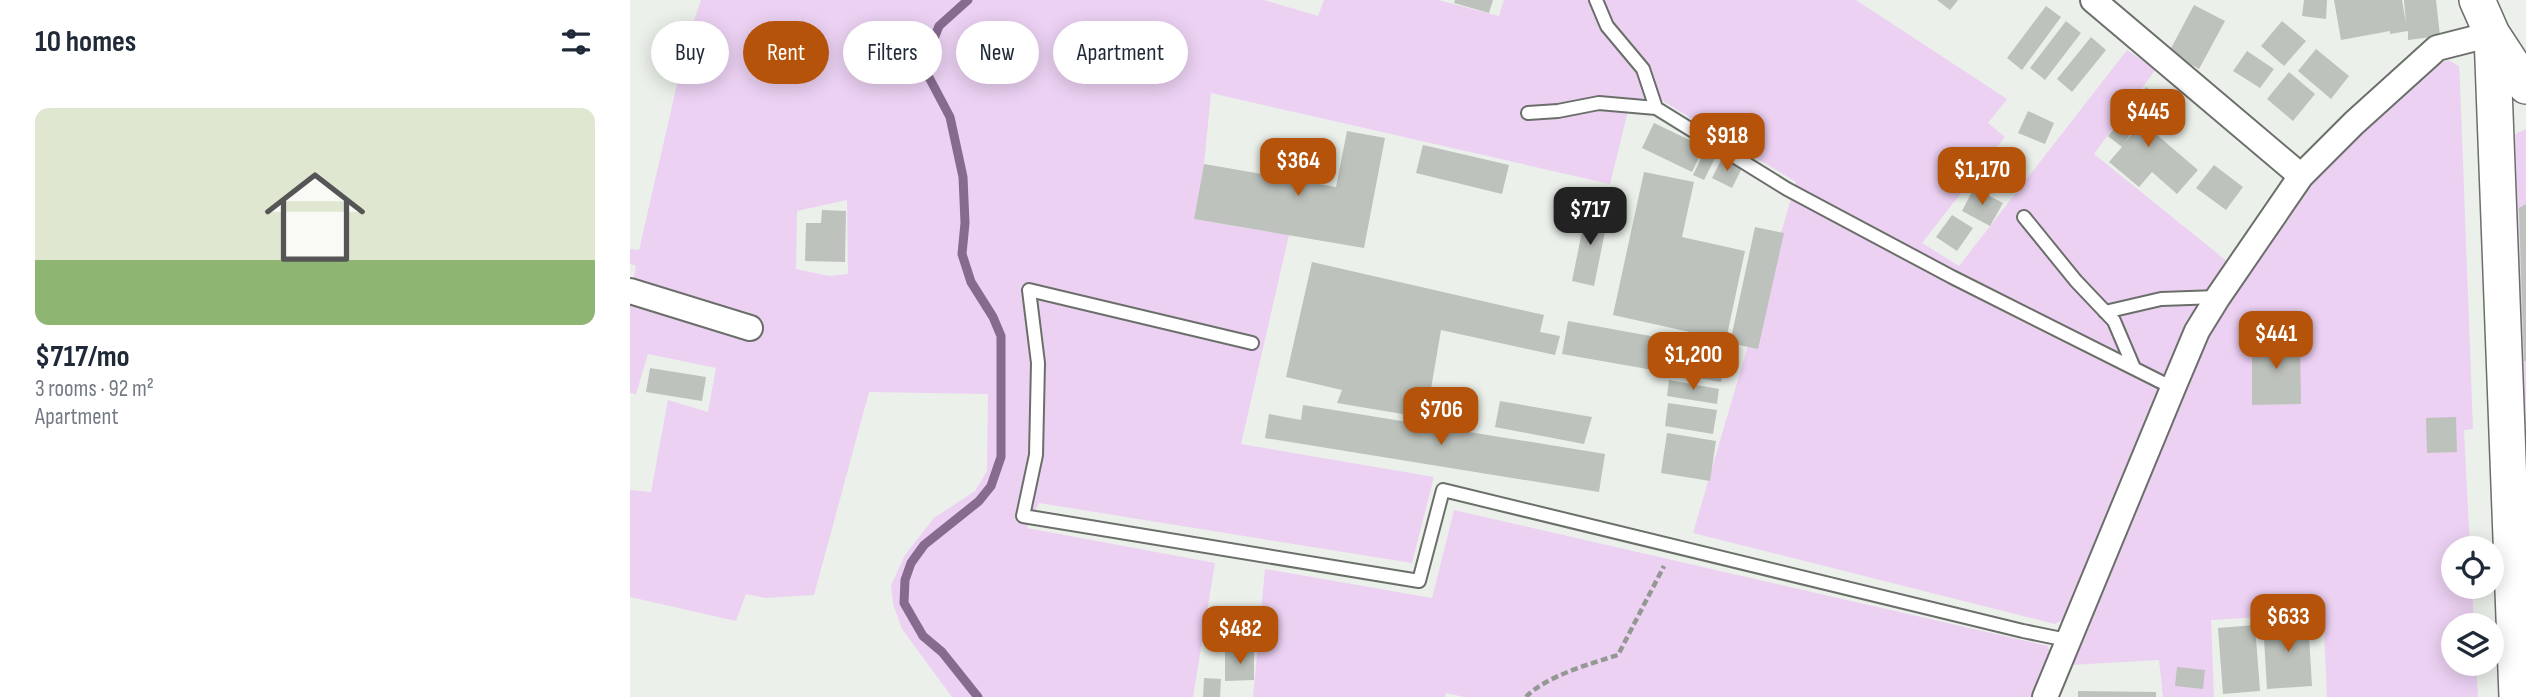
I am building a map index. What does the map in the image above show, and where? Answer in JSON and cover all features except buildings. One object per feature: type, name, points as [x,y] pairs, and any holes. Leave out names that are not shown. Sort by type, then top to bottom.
[{"type":"street","points":[[2093,0],[2301,176]]},
{"type":"street","points":[[2477,0],[2492,34],[2526,86]]},
{"type":"street","points":[[2045,697],[2197,331],[2218,297],[2301,176],[2354,123],[2437,48],[2492,34]]},
{"type":"street","points":[[2492,34],[2516,697]]},
{"type":"street","points":[[630,291],[750,328]]},
{"type":"lane","points":[[1596,0],[1607,26],[1643,69],[1657,108]]},
{"type":"lane","points":[[1528,113],[1558,111],[1599,103],[1657,108],[1787,189],[1952,277],[2173,388]]},
{"type":"lane","points":[[2024,217],[2076,281],[2114,321],[2134,368]]},
{"type":"lane","points":[[1252,343],[1029,290],[1038,363],[1036,455],[1023,516],[1419,581],[1443,490],[2022,631],[2067,639]]},
{"type":"lane","points":[[2105,312],[2161,299],[2218,297]]},
{"type":"path","points":[[1526,697],[1532,691],[1575,669],[1618,654],[1643,602],[1675,547]]},
{"type":"shaded area","points":[[701,0],[1264,0],[1318,16],[1324,0],[1438,0],[1499,16],[1504,0],[1856,0],[2007,99],[1988,123],[2005,137],[1922,243],[1959,266],[2127,50],[2156,69],[2094,154],[2228,262],[2192,319],[2149,410],[2062,620],[2055,624],[1693,533],[1796,182],[1658,98],[1631,99],[1610,184],[1211,93],[1204,164],[1194,219],[1289,235],[1241,444],[1434,477],[1412,563],[1039,503],[1027,528],[1215,563],[1193,697],[952,697],[902,629],[893,604],[891,585],[905,555],[934,518],[975,491],[987,471],[988,394],[869,392],[814,595],[765,598],[746,594],[736,621],[630,597],[630,490],[651,492],[668,400],[708,412],[716,368],[648,354],[636,394],[630,393],[630,299],[636,266],[630,264],[630,249],[639,250],[677,84],[729,84],[729,21],[694,21]],"holes":[[[847,200],[848,274],[829,276],[796,269],[797,211]]]},
{"type":"shaded area","points":[[2448,60],[2459,66],[2473,429],[2464,430],[2469,536],[2441,536],[2441,599],[2473,599],[2473,613],[2441,613],[2441,676],[2477,676],[2478,697],[2327,697],[2323,613],[2211,620],[2214,697],[2163,697],[2159,660],[2070,665],[2193,364],[2239,283],[2275,229],[2314,179],[2370,122],[2432,67]]},
{"type":"shaded area","points":[[2526,129],[2526,504],[2513,135]]},
{"type":"shaded area","points":[[1454,510],[2048,646],[2051,656],[2034,697],[1464,697],[1446,693],[1445,697],[1253,697],[1265,569],[1432,598]]},
{"type":"waterway","points":[[968,0],[939,26],[923,66],[950,117],[963,177],[965,223],[962,254],[971,282],[993,317],[1001,336],[1001,457],[991,486],[979,501],[924,545],[911,563],[905,580],[904,603],[923,636],[942,652],[978,697]]}]
